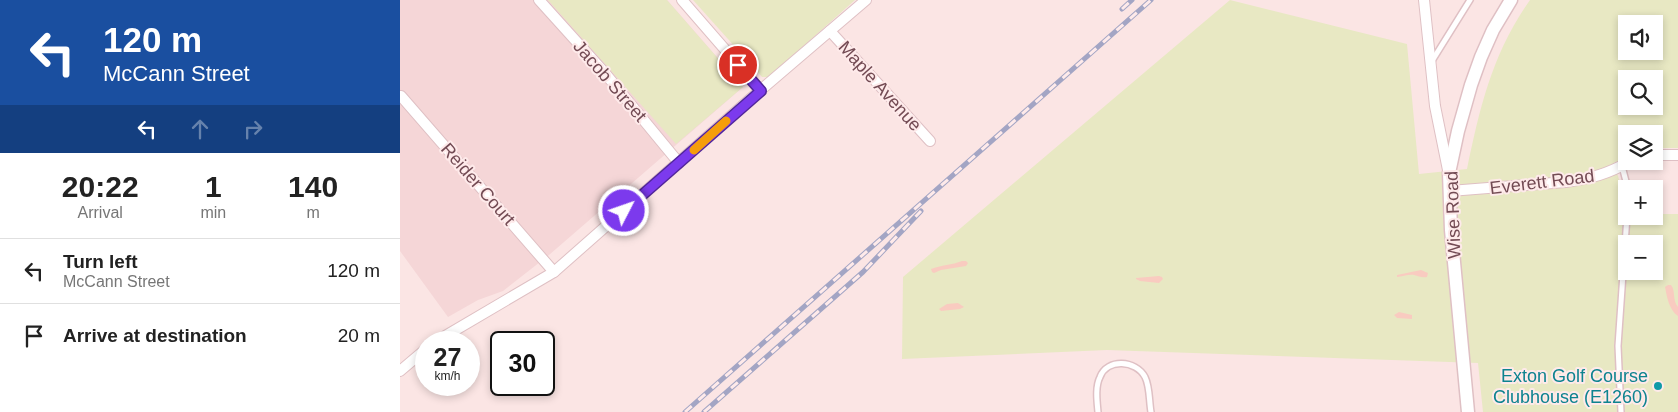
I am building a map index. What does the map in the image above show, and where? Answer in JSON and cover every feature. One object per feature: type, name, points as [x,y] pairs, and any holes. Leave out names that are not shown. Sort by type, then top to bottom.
[{"type":"street","name":"Jacob Street","points":[[539,0],[604,72],[679,163]]},
{"type":"street","points":[[682,0],[761,91]]},
{"type":"street","points":[[454,331],[554,272],[866,0]]},
{"type":"street","points":[[1424,0],[1435,106],[1449,173]]},
{"type":"street","name":"Wise Road","points":[[1468,412],[1451,230],[1449,173],[1458,131],[1481,57],[1493,30],[1511,0]]},
{"type":"street","name":"Maple Avenue","points":[[830,31],[930,141]]},
{"type":"street","name":"Reider Court","points":[[401,96],[554,272]]},
{"type":"street","points":[[1663,155],[1678,155]]},
{"type":"street","name":"Everett Road","points":[[1450,192],[1566,182],[1604,175],[1618,168]]},
{"type":"street","points":[[400,371],[415,358]]},
{"type":"lane","points":[[1430,63],[1470,0]]},
{"type":"lane","points":[[1621,412],[1618,346],[1626,225]]},
{"type":"lane","points":[[1098,412],[1097,389],[1099,378],[1102,372],[1116,363],[1137,368],[1144,375],[1148,386],[1151,412]]},
{"type":"shaded area","points":[[400,0],[667,0],[743,87],[549,255],[503,291],[478,300],[448,317],[400,251]]},
{"type":"green space","points":[[548,0],[667,0],[743,87],[676,144]]},
{"type":"green space","points":[[693,0],[855,0],[769,77],[762,77]]},
{"type":"green space","points":[[1230,0],[1407,44],[1419,174],[1467,169],[1489,81],[1506,40],[1530,0],[1678,0],[1678,148],[1663,148],[1663,125],[1618,125],[1618,161],[1614,163],[1619,180],[1618,225],[1663,225],[1663,214],[1678,214],[1678,412],[1483,412],[1478,363],[1107,350],[902,359],[903,277]]},
{"type":"sand","points":[[962,261],[968,263],[966,266],[934,273],[931,269],[954,263]]},
{"type":"sand","points":[[1421,270],[1428,273],[1427,277],[1412,275],[1397,277],[1397,275]]},
{"type":"sand","points":[[1159,276],[1163,279],[1159,283],[1136,279],[1136,278]]},
{"type":"sand","points":[[1671,285],[1673,290],[1678,307],[1678,316],[1672,310],[1669,303],[1665,287]]},
{"type":"sand","points":[[958,303],[964,307],[941,311],[939,309],[947,304]]},
{"type":"sand","points":[[1399,312],[1412,315],[1412,319],[1397,318],[1394,315]]},
{"type":"railway","points":[[1122,9],[1132,0]]},
{"type":"railway","points":[[685,412],[1151,0]]},
{"type":"railway","points":[[704,412],[863,272],[921,211]]},
{"type":"slow traffic","points":[[694,150],[726,121]]},
{"type":"place","name":"Exton Golf Course Clubhouse (E1260)","points":[[1658,386]]},
{"type":"route","points":[[624,211],[761,91],[738,65]]}]
